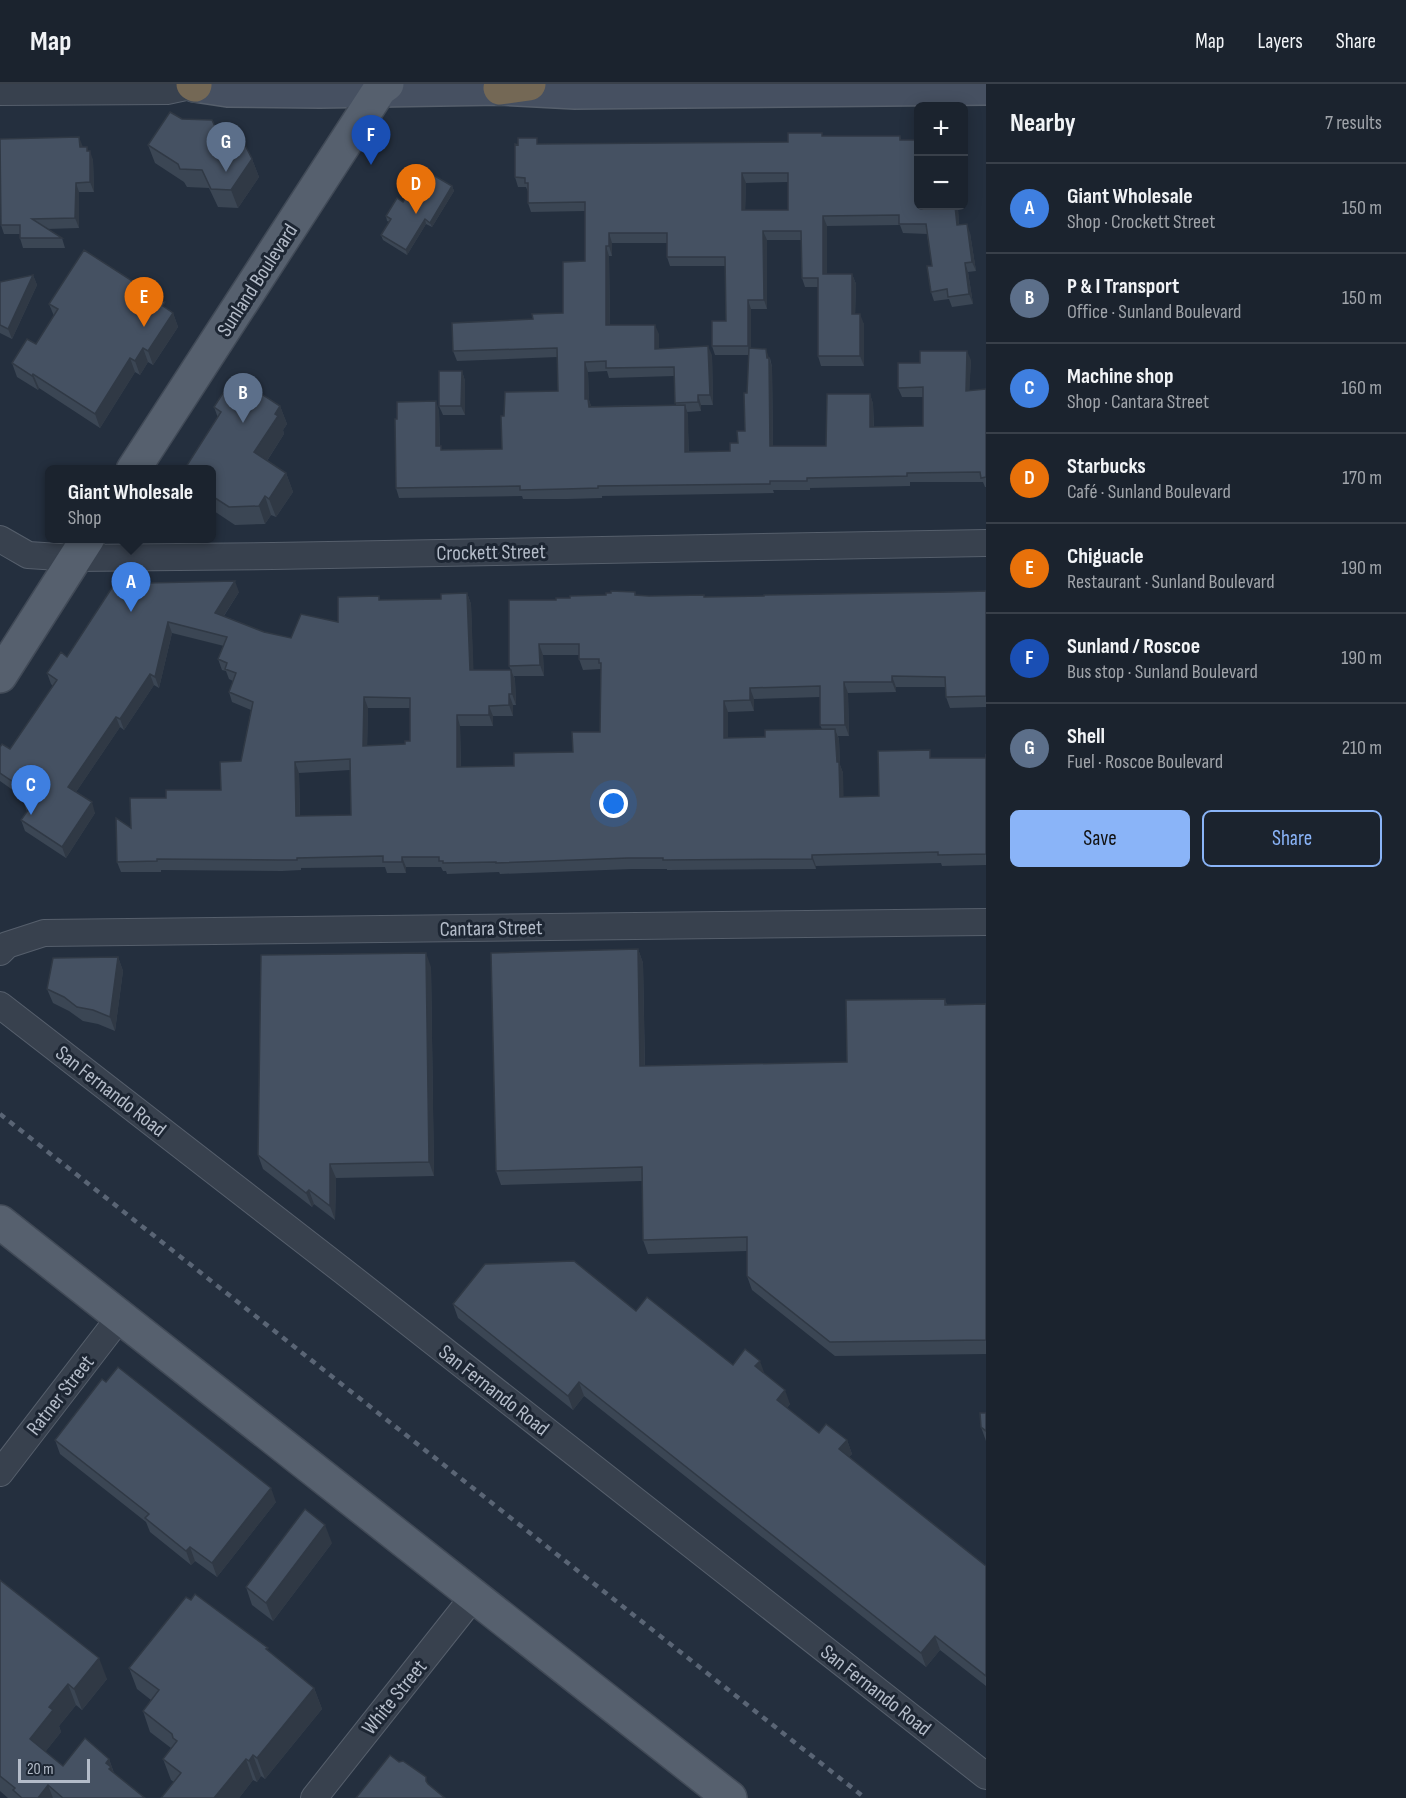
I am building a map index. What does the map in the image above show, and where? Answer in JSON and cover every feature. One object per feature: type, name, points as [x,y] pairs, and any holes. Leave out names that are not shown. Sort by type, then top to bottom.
[{"type":"main road","points":[[194,84],[228,90],[320,91],[383,86],[514,86],[575,92],[986,88]]},
{"type":"main road","name":"Sunland Boulevard","points":[[136,465],[383,86]]},
{"type":"main road","points":[[0,676],[81,548]]},
{"type":"main road","points":[[0,1222],[730,1798]]},
{"type":"street","points":[[0,92],[167,91],[194,84]]},
{"type":"street","name":"Crockett Street","points":[[0,539],[28,555],[81,548],[284,556],[986,543]]},
{"type":"street","name":"Cantara Street","points":[[0,952],[7,945],[44,933],[986,922]]},
{"type":"street","name":"San Fernando Road","points":[[0,1005],[986,1776]]},
{"type":"street","name":"Ratner Street","points":[[0,1473],[120,1317]]},
{"type":"street","name":"White Street","points":[[314,1798],[474,1596]]},
{"type":"building","points":[[170,112],[182,119],[212,120],[221,140],[243,141],[252,159],[231,190],[211,189],[202,170],[180,169],[178,164],[148,145]]},
{"type":"building","points":[[788,133],[822,133],[822,136],[900,136],[900,140],[914,140],[914,210],[955,210],[957,225],[967,224],[972,262],[965,263],[969,294],[948,297],[947,289],[931,292],[927,266],[932,266],[926,224],[899,224],[899,215],[823,216],[823,274],[852,274],[852,314],[860,314],[860,356],[818,356],[818,278],[802,278],[801,231],[763,231],[764,300],[748,300],[748,346],[712,346],[712,321],[726,321],[725,257],[667,257],[667,233],[609,233],[609,246],[606,246],[606,325],[655,325],[655,349],[708,346],[710,395],[698,395],[698,402],[675,403],[674,367],[606,368],[606,361],[585,362],[585,399],[588,399],[589,407],[685,405],[685,452],[730,451],[730,443],[738,443],[737,431],[745,431],[744,393],[747,393],[749,348],[766,349],[767,358],[769,358],[770,446],[826,446],[827,394],[870,394],[870,427],[923,426],[923,387],[898,388],[898,363],[920,363],[920,351],[967,351],[966,391],[986,389],[986,477],[981,478],[980,472],[907,473],[907,476],[807,478],[807,481],[770,481],[770,484],[598,486],[598,488],[520,490],[520,486],[396,488],[395,419],[397,419],[397,402],[436,401],[436,446],[441,446],[441,450],[502,449],[501,416],[504,416],[505,392],[558,391],[557,348],[453,351],[452,323],[533,319],[532,314],[563,313],[563,262],[585,261],[585,202],[528,203],[528,183],[525,183],[525,178],[515,177],[515,144],[518,145],[518,138],[537,138],[537,144],[788,142]],"holes":[[[742,173],[788,173],[788,210],[742,210]]]},
{"type":"building","points":[[79,137],[80,147],[87,147],[87,151],[90,151],[90,182],[76,183],[75,218],[32,219],[62,238],[20,238],[20,225],[1,225],[0,139]]},
{"type":"building","points":[[423,169],[452,186],[430,223],[425,219],[406,250],[381,235],[391,219],[386,216],[397,198],[403,202]]},
{"type":"building","points":[[84,250],[165,302],[163,306],[173,313],[148,351],[143,348],[135,361],[130,358],[95,414],[12,363],[27,339],[36,344],[58,309],[49,304]]},
{"type":"building","points":[[33,275],[8,329],[0,325],[0,282]]},
{"type":"building","points":[[439,371],[462,371],[461,406],[439,406]]},
{"type":"building","points":[[234,376],[280,406],[275,414],[278,416],[254,452],[286,473],[269,499],[265,496],[259,506],[229,507],[216,499],[216,465],[187,465],[221,412],[214,407]]},
{"type":"building","points":[[147,579],[147,583],[235,581],[215,613],[264,632],[291,638],[301,614],[338,622],[338,597],[379,596],[379,600],[441,599],[441,594],[467,593],[470,670],[511,670],[512,694],[509,694],[509,705],[489,706],[489,715],[457,715],[457,767],[514,766],[514,753],[573,752],[572,732],[600,732],[601,663],[599,659],[579,659],[579,644],[539,644],[540,665],[509,666],[509,600],[556,600],[556,598],[570,598],[570,596],[606,595],[611,591],[635,592],[635,595],[649,596],[704,595],[704,597],[986,591],[986,696],[946,697],[945,677],[892,676],[892,682],[844,682],[845,725],[820,725],[820,686],[750,688],[750,700],[724,701],[724,738],[765,737],[765,730],[835,729],[840,797],[879,796],[878,751],[930,750],[930,758],[986,758],[986,854],[938,855],[938,852],[812,855],[812,859],[663,860],[663,858],[628,858],[496,863],[443,863],[439,861],[439,857],[402,857],[402,862],[383,862],[383,856],[297,858],[297,860],[157,859],[157,861],[117,862],[116,818],[131,828],[130,798],[166,798],[166,790],[221,790],[220,762],[241,761],[253,702],[229,692],[236,673],[225,669],[227,663],[218,659],[227,637],[168,622],[155,677],[150,674],[120,719],[116,717],[68,787],[92,802],[62,847],[21,820],[31,806],[23,800],[28,792],[0,773],[0,747],[2,744],[10,749],[57,680],[47,673],[61,652],[67,657],[117,580]],"holes":[[[364,697],[410,698],[410,741],[405,741],[405,744],[363,746]],[[350,759],[351,815],[296,816],[295,762]]]},
{"type":"building","points":[[638,949],[640,1066],[847,1062],[846,1000],[945,999],[945,1005],[986,1004],[986,1340],[830,1342],[747,1276],[747,1237],[643,1240],[642,1167],[496,1171],[491,953]]},
{"type":"building","points":[[426,953],[429,1162],[330,1164],[330,1206],[309,1190],[306,1193],[258,1155],[261,955]]},
{"type":"building","points":[[118,957],[110,1017],[77,1007],[64,997],[47,989],[53,958]]},
{"type":"building","points":[[574,1261],[636,1311],[647,1297],[733,1365],[745,1349],[760,1361],[755,1366],[785,1390],[777,1400],[819,1433],[826,1424],[847,1440],[839,1449],[986,1566],[986,1676],[935,1636],[921,1653],[579,1382],[568,1396],[453,1304],[485,1264]]},
{"type":"building","points":[[118,1367],[271,1488],[212,1563],[190,1547],[186,1551],[145,1518],[149,1514],[55,1440],[102,1379],[106,1382]]},
{"type":"building","points":[[980,1413],[986,1413],[986,1431],[981,1427]]},
{"type":"building","points":[[305,1509],[325,1525],[266,1603],[246,1587]]},
{"type":"building","points":[[0,1580],[99,1658],[74,1689],[68,1684],[49,1707],[53,1710],[30,1739],[63,1766],[85,1738],[109,1759],[106,1763],[111,1767],[109,1769],[145,1798],[63,1798],[48,1785],[38,1798],[22,1798],[13,1790],[15,1788],[0,1776]]},
{"type":"building","points":[[195,1594],[268,1648],[266,1649],[314,1688],[257,1758],[253,1755],[249,1761],[246,1759],[214,1798],[161,1798],[181,1773],[163,1759],[177,1741],[172,1734],[143,1711],[159,1690],[129,1668],[186,1597],[191,1600]]},
{"type":"building","points":[[390,1755],[426,1777],[428,1784],[445,1798],[356,1798]]},
{"type":"railway","points":[[0,1114],[865,1798]]},
{"type":"place","name":"Sunland / Roscoe","points":[[371,165]]},
{"type":"place","name":"Shell","points":[[226,172]]},
{"type":"place","name":"Starbucks","points":[[416,214]]},
{"type":"place","name":"Chiguacle","points":[[144,327]]},
{"type":"place","name":"P & I Transport","points":[[243,423]]},
{"type":"place","name":"Giant Wholesale","points":[[131,612]]},
{"type":"place","name":"Machine shop","points":[[31,815]]}]
